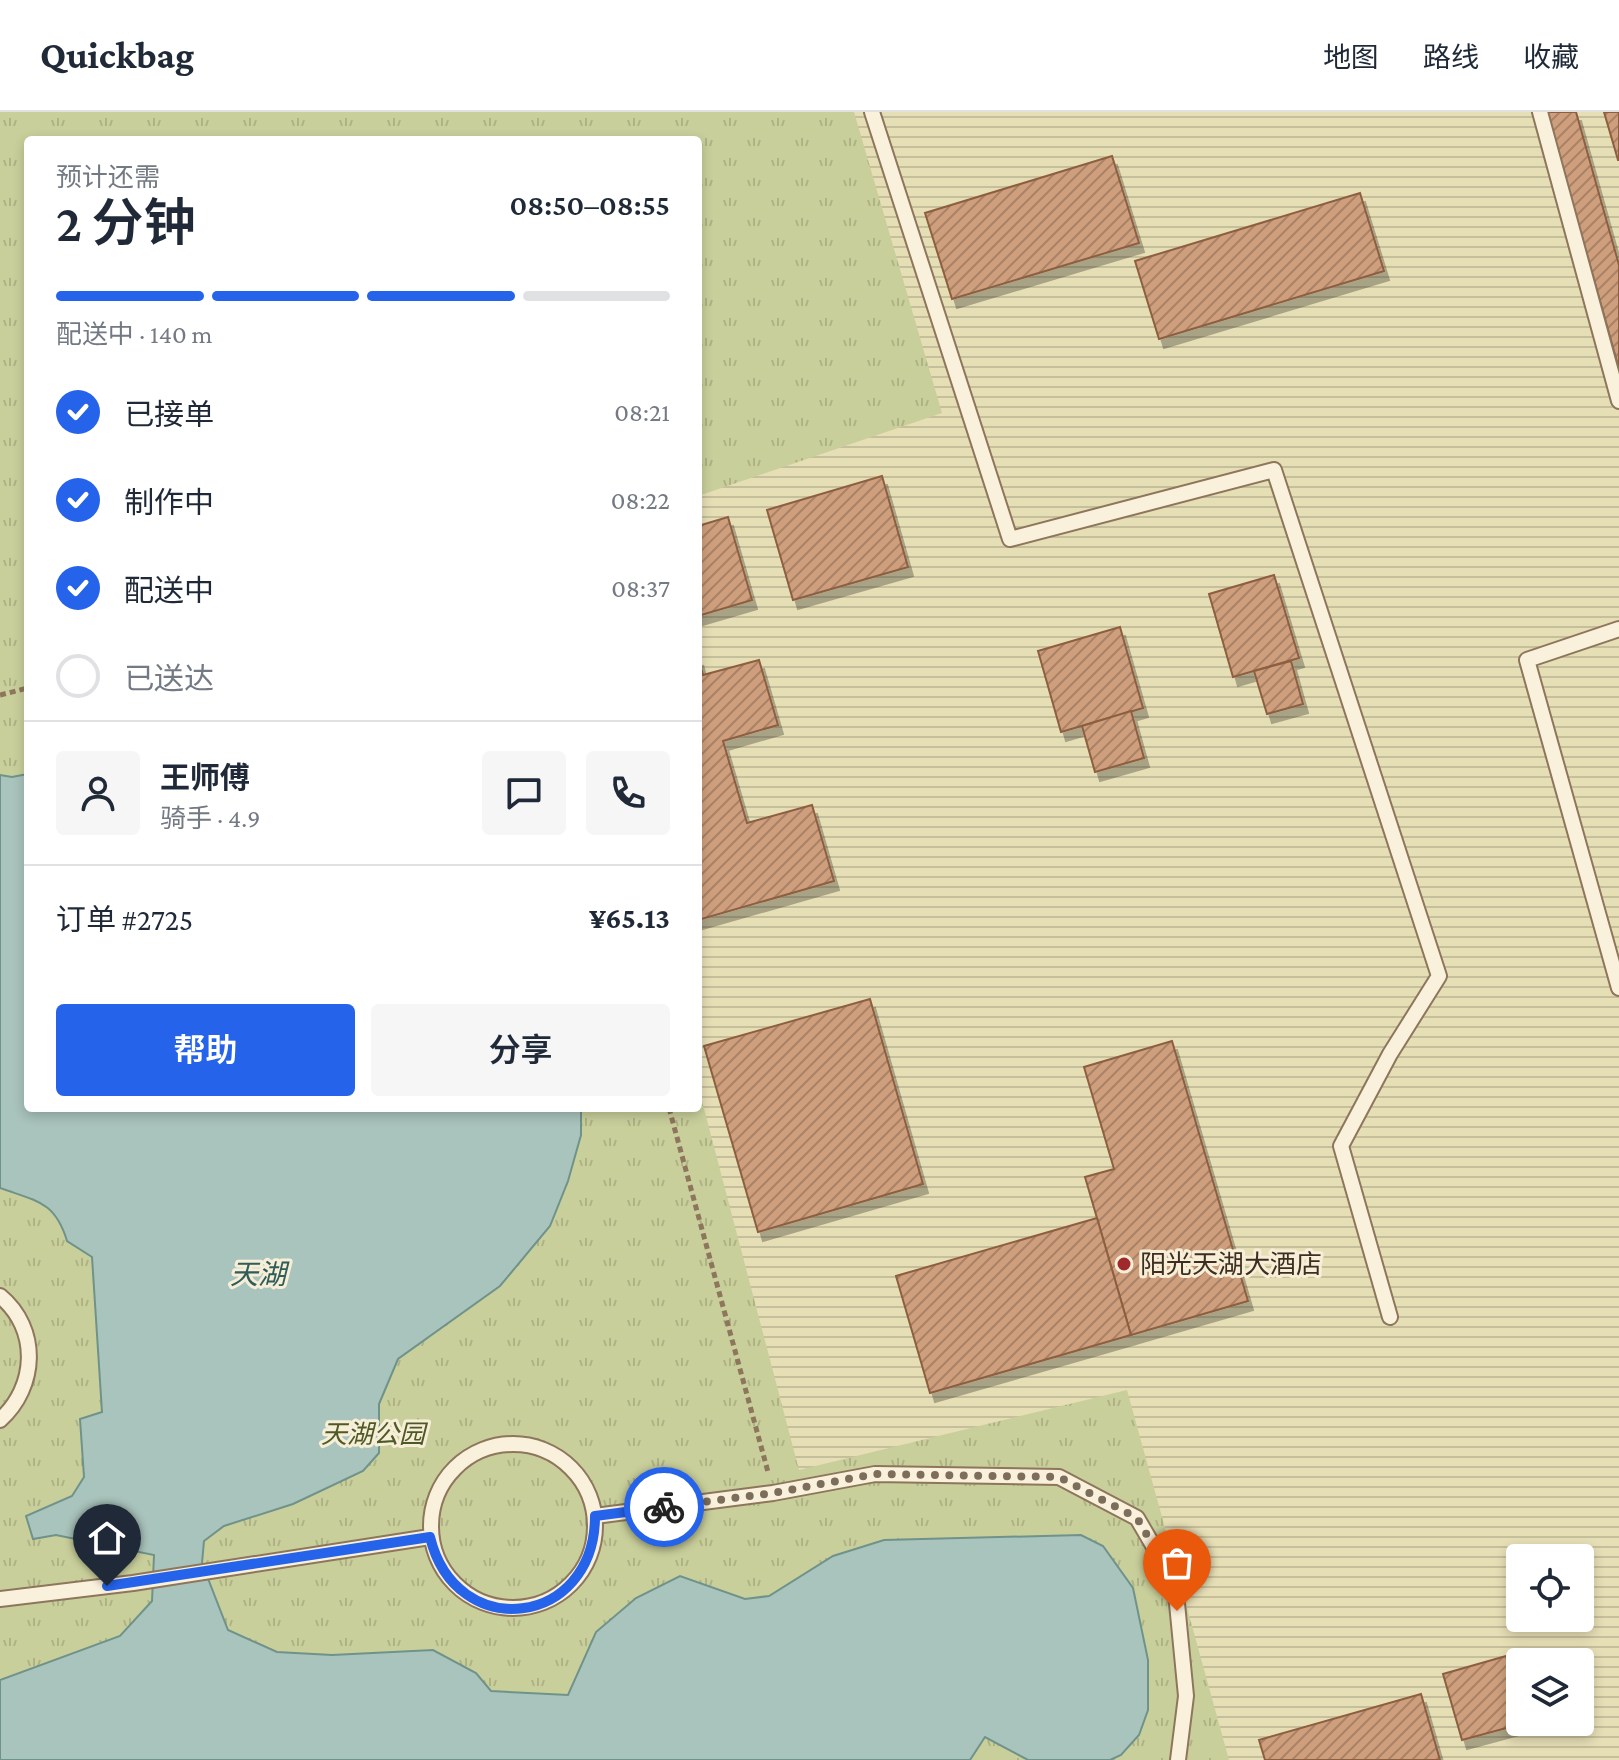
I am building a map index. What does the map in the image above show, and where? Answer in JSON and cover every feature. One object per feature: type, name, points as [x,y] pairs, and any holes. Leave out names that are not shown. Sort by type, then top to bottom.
[{"type":"lane","points":[[872,112],[1010,539],[1274,470],[1439,976],[1390,1054],[1341,1146],[1390,1317]]},
{"type":"lane","points":[[1540,112],[1619,401]]},
{"type":"lane","points":[[1619,629],[1527,660],[1619,988]]},
{"type":"lane","points":[[0,1296],[19,1318],[27,1336],[30,1355],[28,1375],[21,1393],[11,1410],[0,1420]]},
{"type":"lane","points":[[512,1443],[551,1453],[567,1464],[581,1479],[590,1496],[595,1516],[595,1536],[590,1555],[581,1573],[568,1588],[533,1606],[513,1609],[493,1607],[474,1600],[458,1589],[435,1556],[430,1537],[430,1517],[435,1498],[444,1480],[457,1465],[483,1450],[512,1443]]},
{"type":"lane","points":[[595,1516],[773,1493],[875,1474],[1059,1477],[1137,1518],[1175,1583],[1186,1696],[1178,1760]]},
{"type":"lane","points":[[0,1599],[133,1583],[430,1537]]},
{"type":"path","points":[[0,695],[24,689]]},
{"type":"path","points":[[670,1112],[773,1493]]},
{"type":"green space","points":[[0,112],[1619,112],[1619,1760],[0,1760]]},
{"type":"green space","name":"天湖公园","points":[[0,112],[854,112],[942,413],[702,495],[702,136],[24,136],[24,1112],[702,1112],[702,1101],[799,1470],[1127,1390],[1229,1760],[0,1760]]},
{"type":"water","name":"天湖","points":[[0,775],[24,775],[24,1112],[581,1112],[581,1135],[568,1181],[550,1226],[500,1286],[398,1359],[379,1404],[379,1453],[363,1471],[293,1504],[224,1526],[204,1541],[202,1563],[228,1630],[277,1652],[332,1655],[433,1650],[476,1673],[491,1691],[568,1695],[596,1632],[636,1598],[680,1576],[745,1599],[769,1596],[833,1556],[884,1540],[1081,1535],[1103,1546],[1133,1588],[1148,1660],[1148,1710],[1139,1735],[1121,1755],[1110,1760],[1028,1760],[985,1737],[970,1760],[0,1760],[0,1680],[120,1636],[152,1601],[154,1555],[56,1535],[33,1539],[26,1516],[72,1496],[84,1477],[80,1419],[102,1412],[92,1257],[67,1241],[57,1218],[42,1204],[0,1188]]},
{"type":"building","points":[[1547,112],[1576,112],[1619,265],[1619,369]]},
{"type":"building","points":[[1604,112],[1619,112],[1619,160],[1618,160]]},
{"type":"building","points":[[1112,156],[1139,243],[952,299],[925,213]]},
{"type":"building","points":[[1360,193],[1384,271],[1159,339],[1135,261]]},
{"type":"building","points":[[882,476],[908,567],[793,600],[767,510]]},
{"type":"building","points":[[728,517],[752,600],[702,615],[702,525]]},
{"type":"building","points":[[1274,575],[1299,658],[1233,677],[1209,594]]},
{"type":"building","points":[[1120,627],[1143,708],[1061,732],[1038,651]]},
{"type":"building","points":[[759,660],[778,725],[723,741],[747,823],[812,805],[834,881],[702,919],[702,671],[703,675]]},
{"type":"building","points":[[1291,661],[1303,704],[1267,714],[1254,671]]},
{"type":"building","points":[[1131,711],[1144,758],[1095,772],[1082,726]]},
{"type":"building","points":[[870,999],[923,1184],[758,1232],[704,1046]]},
{"type":"building","points":[[1172,1041],[1248,1301],[1131,1335],[1085,1177],[1114,1169],[1084,1067]]},
{"type":"building","points":[[1097,1218],[1131,1335],[930,1393],[896,1276]]},
{"type":"building","points":[[1506,1656],[1506,1728],[1462,1740],[1443,1674]]},
{"type":"building","points":[[1421,1694],[1440,1760],[1265,1760],[1259,1740]]},
{"type":"way so far","points":[[664,1507],[773,1493],[875,1474],[1059,1477],[1137,1518],[1175,1583],[1177,1611]]},
{"type":"place","name":"阳光天湖大酒店","points":[[1124,1264]]},
{"type":"route","points":[[107,1586],[430,1537],[435,1556],[458,1589],[474,1600],[493,1607],[513,1609],[533,1606],[568,1588],[581,1573],[590,1555],[595,1536],[595,1516],[664,1507]]}]
